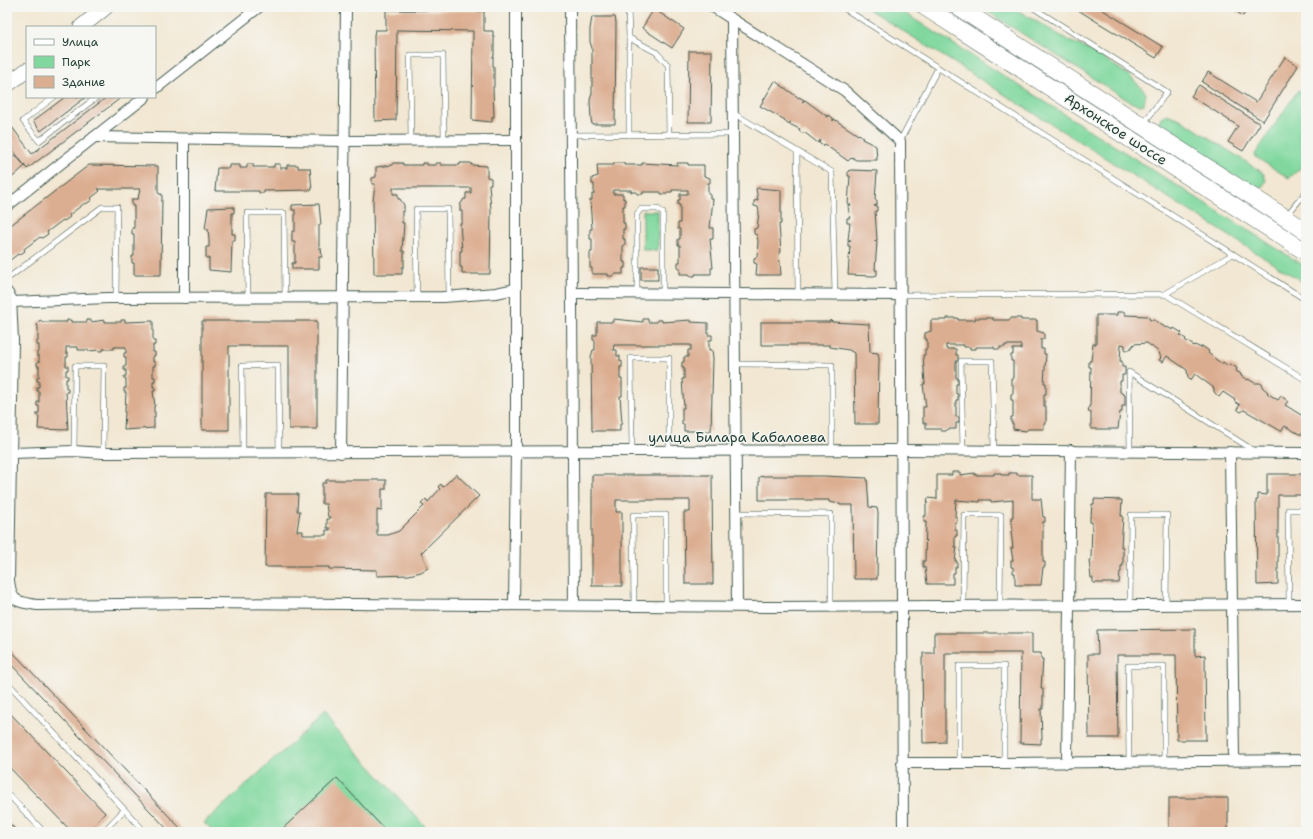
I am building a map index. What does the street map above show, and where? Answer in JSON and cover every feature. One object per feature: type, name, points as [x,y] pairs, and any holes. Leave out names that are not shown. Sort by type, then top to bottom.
[{"type":"highway","name":"Архонское шоссе","points":[[925,7],[1306,252]]},
{"type":"highway","name":"Архонское шоссе","points":[[958,7],[1306,230]]},
{"type":"main road","points":[[82,26],[106,7]]},
{"type":"main road","points":[[7,85],[26,71]]},
{"type":"street","points":[[156,88],[258,7]]},
{"type":"street","points":[[341,453],[346,7]]},
{"type":"street","points":[[514,604],[516,451],[516,7]]},
{"type":"street","points":[[570,7],[574,604]]},
{"type":"street","points":[[713,7],[845,92],[900,141],[903,832]]},
{"type":"street","points":[[732,19],[737,606]]},
{"type":"street","points":[[7,206],[144,98]]},
{"type":"street","points":[[94,137],[344,141],[516,140]]},
{"type":"street","points":[[184,139],[184,298]]},
{"type":"street","points":[[516,289],[496,293],[417,297],[9,297],[13,340],[9,581],[11,596],[16,601],[37,605],[200,603],[574,604],[666,606],[1306,604]]},
{"type":"street","points":[[572,293],[901,295]]},
{"type":"street","name":"улица Билара Кабалоева","points":[[12,453],[74,451],[103,453],[341,453],[902,450],[1071,450],[1306,453]]},
{"type":"street","points":[[1067,763],[1071,450]]},
{"type":"street","points":[[1230,452],[1234,605],[1234,760]]},
{"type":"street","points":[[902,763],[1004,764],[1306,760]]},
{"type":"lane","points":[[628,7],[629,135]]},
{"type":"lane","points":[[842,7],[1306,300]]},
{"type":"lane","points":[[1032,7],[1167,92],[1142,126]]},
{"type":"lane","points":[[629,38],[656,52],[668,65],[669,135]]},
{"type":"lane","points":[[411,141],[410,55],[442,55],[444,141]]},
{"type":"lane","points":[[900,141],[938,68]]},
{"type":"lane","points":[[53,98],[23,121],[39,141],[96,98]]},
{"type":"lane","points":[[733,113],[832,172],[835,294]]},
{"type":"lane","points":[[571,135],[733,134]]},
{"type":"lane","points":[[797,151],[798,294]]},
{"type":"lane","points":[[1285,217],[1306,192]]},
{"type":"lane","points":[[7,279],[102,207],[117,207],[116,298]]},
{"type":"lane","points":[[417,297],[416,209],[448,209],[449,296]]},
{"type":"lane","points":[[637,293],[637,214],[641,209],[658,209],[663,213],[664,293]]},
{"type":"lane","points":[[248,297],[247,213],[284,213],[285,297]]},
{"type":"lane","points":[[901,295],[1165,294],[1233,254]]},
{"type":"lane","points":[[1165,294],[1306,380]]},
{"type":"lane","points":[[632,451],[631,358],[668,358],[669,451]]},
{"type":"lane","points":[[963,450],[961,362],[992,361],[994,450]]},
{"type":"lane","points":[[735,364],[832,365],[832,451]]},
{"type":"lane","points":[[74,451],[75,366],[104,366],[103,453]]},
{"type":"lane","points":[[244,453],[242,366],[278,366],[279,453]]},
{"type":"lane","points":[[1130,451],[1129,372],[1257,453]]},
{"type":"lane","points":[[1289,604],[1288,510],[1306,510]]},
{"type":"lane","points":[[736,513],[831,514],[831,606]]},
{"type":"lane","points":[[634,605],[633,515],[666,515],[666,606]]},
{"type":"lane","points":[[963,605],[964,515],[1001,515],[1000,605]]},
{"type":"lane","points":[[1130,604],[1131,515],[1167,515],[1166,604]]},
{"type":"lane","points":[[959,763],[959,666],[1004,666],[1004,764]]},
{"type":"lane","points":[[1129,762],[1128,666],[1164,666],[1164,761]]},
{"type":"lane","points":[[7,682],[145,832]]},
{"type":"lane","points":[[7,793],[44,832]]},
{"type":"lane","points":[[103,832],[124,810]]},
{"type":"green space","points":[[865,7],[895,7],[1306,267],[1306,284]]},
{"type":"green space","points":[[980,7],[1012,7],[1068,40],[1097,54],[1130,76],[1146,93],[1144,104],[1141,105],[1132,103]]},
{"type":"green space","points":[[1298,90],[1306,95],[1306,163],[1289,178],[1254,156]]},
{"type":"green space","points":[[1167,114],[1180,119],[1263,173],[1266,181],[1260,190],[1243,183],[1158,124],[1161,117]]},
{"type":"green space","points":[[643,211],[658,211],[658,250],[643,250]]},
{"type":"green space","points":[[323,715],[430,832],[213,832],[204,823]]},
{"type":"building","points":[[1073,7],[1098,7],[1163,47],[1156,58]]},
{"type":"building","points":[[1230,7],[1249,7],[1243,16]]},
{"type":"building","points":[[654,9],[684,29],[672,48],[642,28]]},
{"type":"building","points":[[386,10],[484,11],[484,31],[493,31],[494,36],[494,117],[492,117],[492,122],[472,120],[473,31],[397,30],[396,120],[375,121],[374,35],[375,30],[386,30]]},
{"type":"building","points":[[592,17],[615,17],[615,124],[592,124],[590,100],[592,93],[592,48],[590,42],[590,29]]},
{"type":"building","points":[[689,51],[712,51],[711,122],[688,122]]},
{"type":"building","points":[[1285,57],[1298,66],[1263,121],[1202,82],[1208,72],[1256,102]]},
{"type":"building","points":[[775,81],[804,100],[802,102],[805,100],[828,117],[829,115],[833,118],[833,121],[834,119],[858,135],[859,134],[863,137],[862,139],[876,146],[877,160],[856,160],[852,157],[848,161],[824,144],[823,146],[819,143],[820,140],[818,143],[804,132],[803,134],[799,131],[800,129],[789,124],[791,122],[788,124],[784,121],[785,120],[760,106]]},
{"type":"building","points":[[1199,85],[1260,124],[1243,151],[1228,142],[1238,126],[1191,96]]},
{"type":"building","points":[[64,98],[85,98],[41,131],[33,121]]},
{"type":"building","points":[[106,98],[121,98],[27,169],[7,142],[7,131],[12,127],[32,154]]},
{"type":"building","points":[[15,155],[25,166],[7,182],[7,162]]},
{"type":"building","points":[[393,163],[403,163],[403,165],[422,165],[422,163],[427,163],[427,165],[436,165],[436,163],[441,163],[441,165],[460,165],[460,163],[471,163],[471,165],[487,166],[487,177],[491,178],[491,184],[489,184],[491,210],[490,274],[462,274],[462,267],[460,267],[460,251],[462,251],[460,223],[462,223],[462,211],[460,211],[460,205],[464,199],[466,199],[466,193],[471,193],[471,188],[393,188],[393,194],[398,194],[398,199],[400,199],[404,205],[404,211],[402,211],[402,223],[404,223],[402,251],[404,251],[404,267],[402,267],[402,274],[374,274],[373,201],[375,184],[372,184],[372,178],[376,177],[376,167],[393,165]]},
{"type":"building","points":[[614,163],[624,163],[624,165],[642,165],[642,163],[677,165],[677,163],[688,163],[688,165],[704,165],[704,176],[710,178],[710,183],[708,183],[708,194],[710,194],[710,199],[713,199],[710,228],[713,228],[713,239],[710,239],[713,268],[711,268],[711,274],[695,274],[695,276],[691,276],[689,274],[680,274],[680,268],[678,268],[678,262],[680,262],[680,245],[678,245],[678,239],[680,239],[680,229],[678,229],[678,223],[680,223],[680,205],[678,205],[678,200],[680,200],[680,194],[688,194],[688,190],[672,190],[672,192],[667,192],[667,194],[661,194],[661,192],[643,192],[643,194],[637,194],[637,192],[631,192],[631,190],[613,190],[613,194],[623,194],[623,199],[625,199],[625,206],[623,206],[623,223],[625,223],[625,229],[623,229],[623,239],[625,239],[625,245],[623,245],[623,262],[625,262],[625,268],[623,268],[623,274],[615,274],[613,276],[608,276],[608,274],[592,274],[592,268],[590,268],[592,239],[590,239],[590,229],[592,229],[590,200],[592,200],[592,194],[594,194],[594,184],[592,184],[592,178],[598,176],[597,165],[614,165]]},
{"type":"building","points":[[247,164],[253,164],[253,167],[274,167],[274,164],[280,164],[280,168],[287,168],[287,165],[298,165],[298,168],[310,168],[312,190],[264,191],[264,193],[259,193],[259,191],[215,191],[217,168],[229,168],[229,165],[240,165],[240,168],[247,168]]},
{"type":"building","points":[[89,165],[158,166],[158,191],[159,194],[162,194],[161,275],[134,275],[134,263],[132,263],[132,256],[134,256],[134,234],[132,234],[132,228],[134,228],[134,206],[132,206],[132,199],[138,199],[140,189],[98,189],[100,191],[91,198],[92,200],[86,204],[85,203],[69,215],[70,217],[64,221],[63,220],[47,232],[48,234],[42,238],[40,237],[24,249],[25,251],[9,261],[7,257],[7,228]]},
{"type":"building","points":[[848,171],[877,171],[875,200],[877,200],[877,205],[874,206],[877,206],[877,211],[875,211],[877,240],[874,241],[877,241],[875,270],[877,270],[877,275],[874,276],[848,275],[850,246],[848,246],[848,241],[851,240],[848,240],[850,223],[847,223],[847,218],[850,218],[848,206],[851,205],[848,205],[850,176],[848,176]]},
{"type":"building","points":[[756,189],[781,190],[781,224],[779,224],[781,252],[779,252],[781,275],[756,275],[757,264],[754,263],[754,258],[757,257],[758,241],[757,235],[754,234],[754,229],[757,228],[759,212],[758,207],[754,206],[754,201],[758,200]]},
{"type":"building","points":[[319,204],[321,225],[319,225],[319,248],[321,248],[322,257],[319,257],[319,269],[292,269],[292,263],[295,263],[295,242],[292,242],[292,231],[295,231],[295,210],[292,210],[292,205]]},
{"type":"building","points":[[234,207],[234,213],[232,213],[232,234],[235,234],[235,240],[232,240],[231,272],[209,270],[209,258],[206,258],[206,247],[209,247],[208,229],[205,229],[208,208]]},
{"type":"building","points":[[641,267],[658,267],[658,280],[641,280]]},
{"type":"building","points":[[1117,312],[1125,312],[1125,315],[1148,316],[1150,320],[1154,320],[1166,328],[1167,327],[1173,330],[1174,328],[1182,333],[1180,335],[1186,339],[1185,340],[1194,346],[1195,345],[1201,348],[1202,346],[1222,364],[1223,362],[1228,366],[1230,364],[1237,368],[1236,371],[1241,374],[1241,376],[1263,385],[1262,387],[1268,392],[1267,393],[1278,400],[1281,396],[1288,401],[1285,405],[1306,418],[1306,434],[1299,434],[1285,426],[1281,431],[1244,410],[1241,412],[1237,409],[1240,405],[1234,401],[1235,400],[1223,392],[1219,397],[1214,392],[1214,388],[1195,374],[1191,380],[1188,377],[1187,370],[1167,356],[1163,362],[1159,360],[1161,358],[1159,352],[1147,343],[1134,344],[1129,350],[1125,350],[1125,345],[1121,344],[1120,361],[1122,361],[1122,367],[1125,367],[1125,375],[1122,375],[1122,381],[1120,381],[1120,392],[1125,395],[1125,406],[1122,406],[1122,412],[1120,412],[1118,429],[1091,429],[1091,412],[1088,412],[1090,406],[1091,367],[1089,367],[1089,361],[1091,361],[1093,344],[1096,344],[1096,315],[1117,315]]},
{"type":"building","points":[[947,318],[958,318],[958,320],[993,318],[993,320],[1010,320],[1010,318],[1021,318],[1021,320],[1037,320],[1037,331],[1044,333],[1044,339],[1041,339],[1041,349],[1044,349],[1044,354],[1046,354],[1044,383],[1046,383],[1046,394],[1044,394],[1044,406],[1046,406],[1046,423],[1044,423],[1044,429],[1028,429],[1026,431],[1013,429],[1013,423],[1011,423],[1011,417],[1013,417],[1013,400],[1011,400],[1011,394],[1013,394],[1013,384],[1011,384],[1011,378],[1013,378],[1013,361],[1011,361],[1011,355],[1013,355],[1013,349],[1021,349],[1021,345],[1005,345],[1005,347],[1000,347],[1000,349],[994,349],[994,347],[976,347],[976,349],[970,349],[970,347],[964,347],[964,345],[946,345],[946,349],[956,349],[956,355],[958,355],[958,361],[956,361],[956,378],[958,378],[958,384],[956,384],[956,394],[958,394],[958,400],[956,400],[956,417],[959,417],[959,423],[956,423],[956,429],[948,429],[946,431],[941,431],[941,429],[926,429],[926,423],[923,423],[923,407],[926,407],[923,384],[925,384],[923,355],[925,355],[925,349],[927,349],[927,339],[925,339],[925,333],[931,331],[931,320],[947,320]]},
{"type":"building","points":[[613,319],[643,322],[643,319],[648,319],[648,322],[657,322],[657,320],[662,320],[662,322],[691,320],[691,322],[708,323],[708,335],[712,335],[712,340],[709,340],[709,350],[712,350],[713,358],[711,431],[684,431],[684,424],[682,424],[682,408],[684,408],[682,379],[684,379],[684,368],[682,368],[682,362],[684,362],[684,357],[688,357],[688,350],[691,350],[691,345],[614,345],[613,350],[617,350],[617,356],[620,356],[620,361],[622,361],[622,367],[620,367],[620,379],[622,379],[622,396],[620,396],[622,424],[620,424],[620,431],[592,431],[591,357],[593,350],[595,350],[595,340],[593,340],[593,335],[597,335],[597,322],[613,322]]},
{"type":"building","points":[[40,320],[43,322],[67,322],[67,320],[71,320],[71,322],[87,322],[87,320],[91,320],[91,322],[105,320],[105,322],[121,322],[121,320],[125,320],[125,322],[153,321],[153,341],[155,341],[155,345],[153,345],[153,352],[155,352],[155,356],[153,356],[153,362],[155,362],[155,366],[153,366],[153,377],[155,377],[155,381],[153,381],[153,387],[155,387],[155,391],[153,391],[155,406],[154,428],[124,430],[126,392],[124,392],[124,388],[126,388],[126,379],[124,379],[124,376],[126,376],[126,370],[124,370],[124,366],[126,366],[126,357],[124,357],[124,353],[126,353],[126,347],[114,347],[114,349],[103,349],[103,351],[89,351],[78,350],[78,347],[66,347],[66,353],[68,353],[68,357],[66,357],[66,366],[68,366],[68,370],[66,370],[66,376],[68,376],[68,379],[66,379],[66,388],[68,388],[68,392],[66,392],[68,430],[38,429],[39,416],[37,416],[37,413],[39,413],[39,406],[37,406],[37,402],[39,402],[39,391],[37,391],[37,387],[39,387],[39,381],[37,381],[37,377],[39,377],[39,366],[37,366],[37,362],[39,362],[39,356],[37,356],[37,352],[39,352],[39,345],[37,345],[37,324]]},
{"type":"building","points":[[830,320],[832,322],[869,324],[870,352],[878,353],[879,358],[878,424],[855,424],[854,353],[849,350],[830,347],[830,345],[761,345],[761,322],[830,322]]},
{"type":"building","points":[[202,321],[317,321],[317,429],[289,429],[289,346],[229,346],[229,430],[202,430]]},
{"type":"building","points":[[952,472],[960,472],[960,475],[975,473],[975,475],[994,475],[994,473],[1001,473],[1001,475],[1009,475],[1009,473],[1017,473],[1017,475],[1032,475],[1032,499],[1041,499],[1043,517],[1045,517],[1045,522],[1043,522],[1043,562],[1045,562],[1045,567],[1043,567],[1041,585],[1015,585],[1015,573],[1013,573],[1013,567],[1011,567],[1011,561],[1013,561],[1011,548],[1013,548],[1011,531],[1013,531],[1011,517],[1013,517],[1013,500],[991,502],[991,500],[980,500],[980,502],[956,500],[955,517],[957,517],[957,522],[955,522],[955,530],[957,530],[957,536],[955,536],[955,547],[957,547],[955,561],[957,561],[957,567],[955,567],[955,573],[953,573],[953,584],[927,584],[925,567],[923,567],[923,561],[925,561],[926,522],[924,522],[924,516],[926,516],[926,504],[928,498],[937,499],[937,475],[952,475]]},
{"type":"building","points":[[456,474],[479,496],[421,553],[428,568],[421,572],[409,575],[377,576],[377,570],[329,569],[329,567],[265,567],[266,494],[298,494],[297,511],[300,511],[297,531],[303,531],[303,535],[326,535],[326,530],[330,530],[330,528],[327,528],[327,519],[330,519],[330,517],[328,517],[326,504],[322,504],[322,483],[326,483],[326,480],[386,480],[386,489],[382,489],[382,511],[377,510],[377,535],[388,535],[399,531],[424,506],[421,504],[426,499],[428,502],[440,489],[438,487],[441,484],[443,487]]},
{"type":"building","points":[[1267,474],[1306,474],[1306,495],[1278,495],[1278,584],[1257,585],[1256,500],[1258,500],[1258,494],[1267,495]]},
{"type":"building","points":[[592,475],[712,475],[713,584],[685,584],[684,512],[690,512],[690,500],[616,500],[616,512],[622,512],[622,586],[592,586]]},
{"type":"building","points":[[759,477],[867,478],[869,507],[877,508],[878,513],[877,579],[854,579],[853,505],[840,505],[829,502],[829,500],[759,500]]},
{"type":"building","points":[[1094,499],[1122,500],[1121,516],[1123,516],[1121,547],[1123,547],[1123,566],[1121,566],[1119,583],[1093,583],[1093,578],[1091,578],[1089,560],[1091,560],[1092,522],[1090,522],[1090,516]]},
{"type":"building","points":[[1195,629],[1195,656],[1205,655],[1206,740],[1177,740],[1176,655],[1117,655],[1118,738],[1089,738],[1088,654],[1098,654],[1097,630]]},
{"type":"building","points":[[934,633],[1032,633],[1032,653],[1041,653],[1041,659],[1043,659],[1041,689],[1043,689],[1043,709],[1041,709],[1041,744],[1020,743],[1021,653],[945,653],[945,742],[923,743],[922,658],[923,653],[934,653]]},
{"type":"building","points":[[7,646],[184,832],[170,832],[7,660]]},
{"type":"building","points":[[7,710],[105,813],[88,832],[72,832],[7,765]]},
{"type":"building","points":[[337,778],[387,832],[279,832]]},
{"type":"building","points":[[1169,798],[1228,798],[1228,832],[1169,832]]},
{"type":"building","points":[[7,821],[18,832],[7,832]]}]
